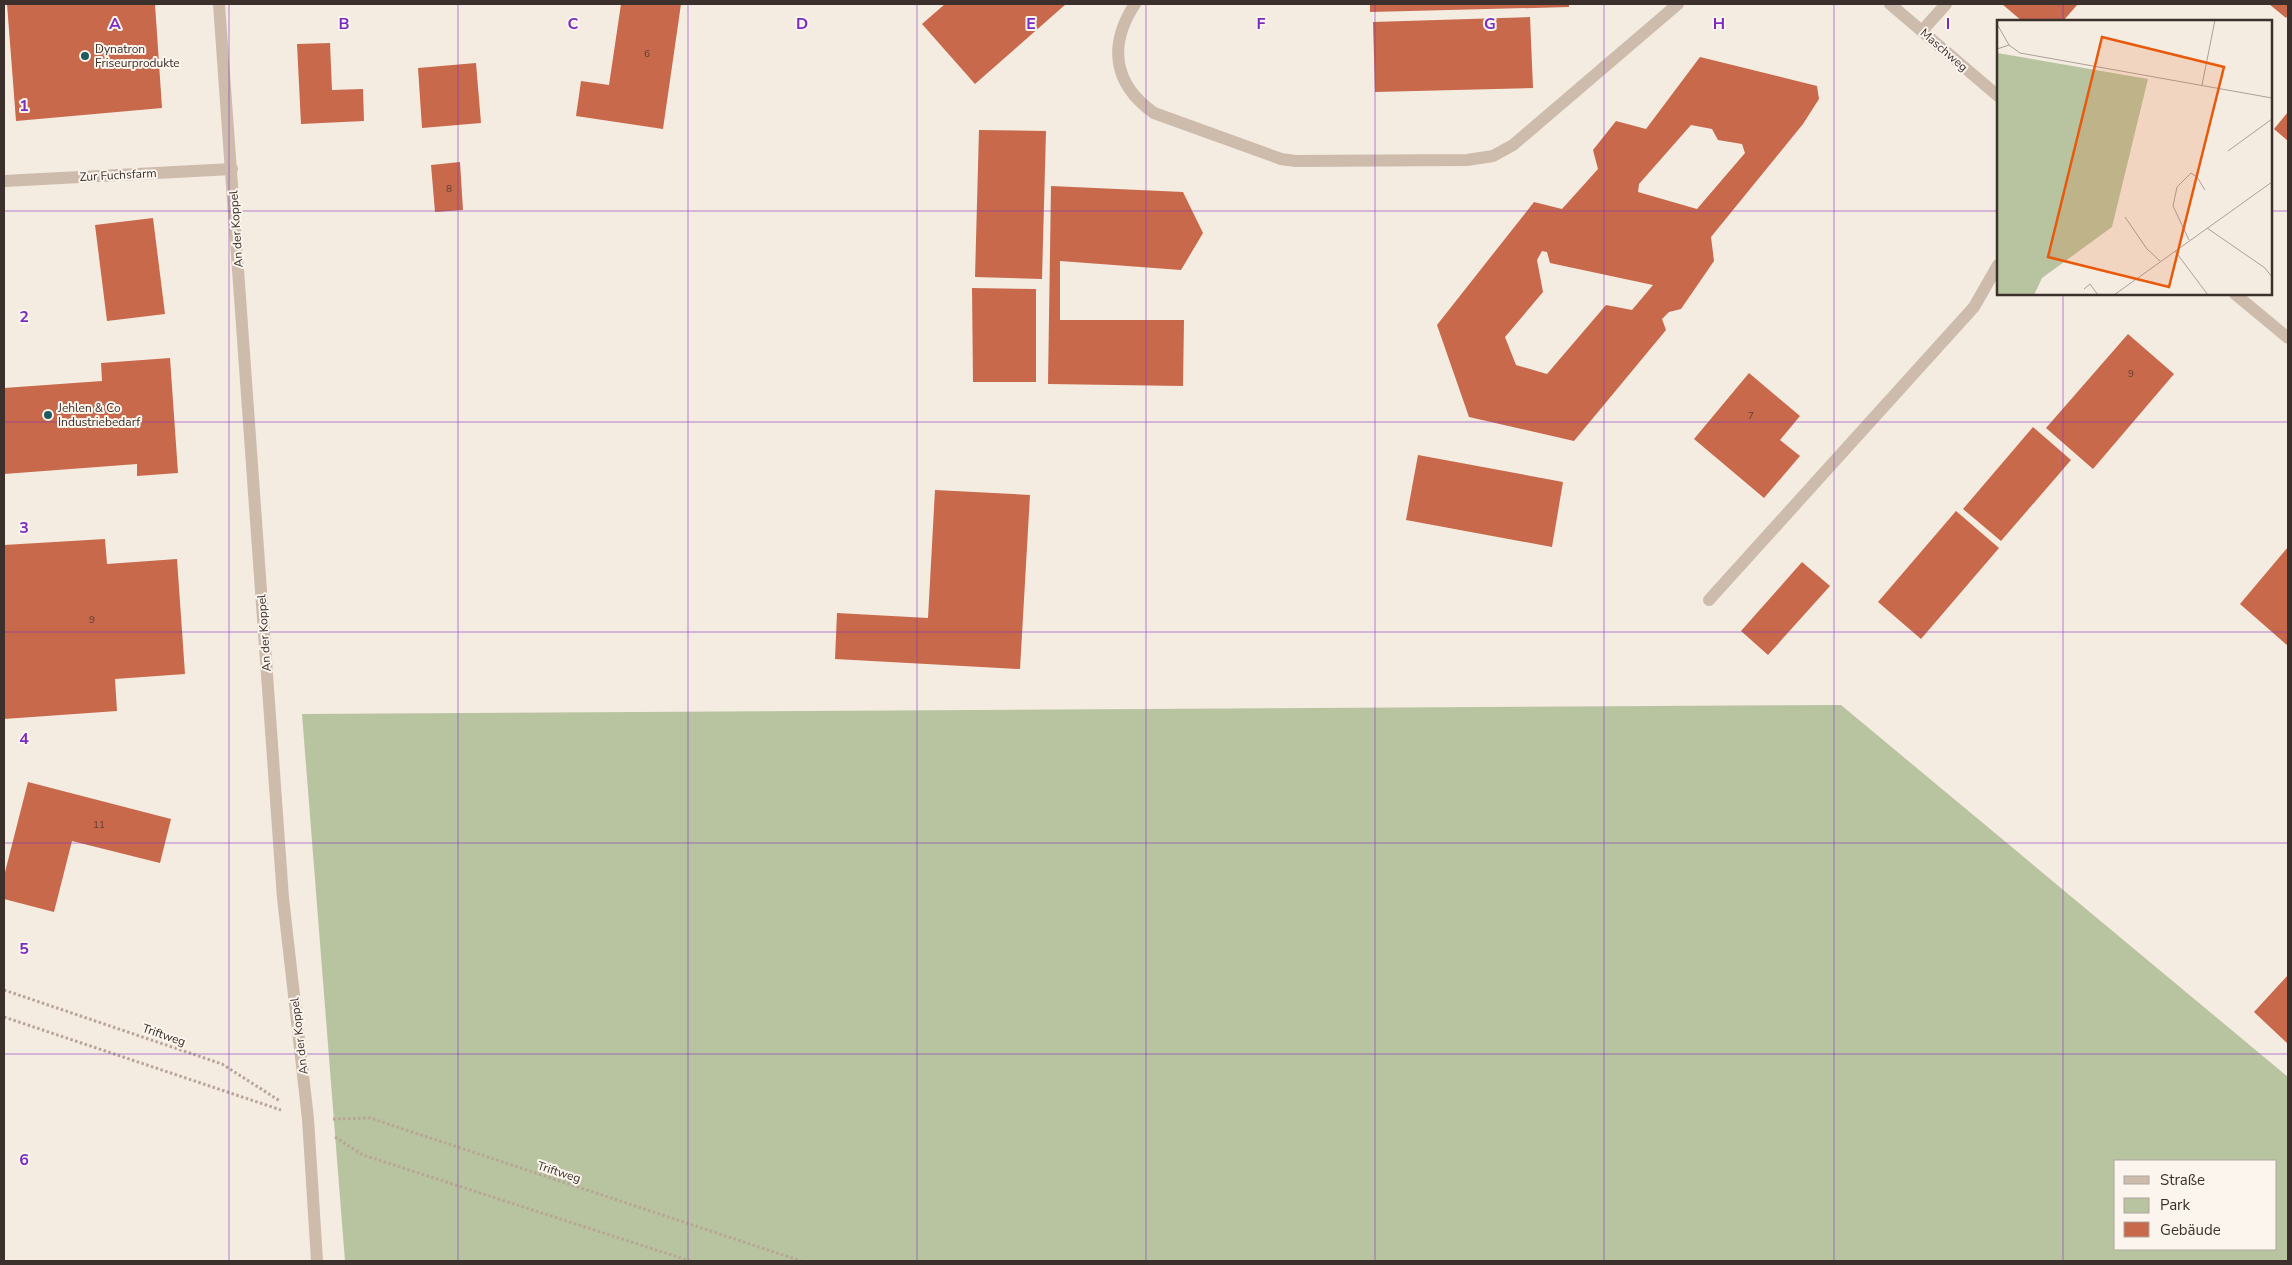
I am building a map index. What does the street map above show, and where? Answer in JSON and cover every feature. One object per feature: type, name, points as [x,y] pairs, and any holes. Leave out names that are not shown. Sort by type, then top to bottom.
[{"type":"street","name":"An der Koppel","points":[[219,4],[282,898],[308,1119],[317,1261]]},
{"type":"street","points":[[1135,4],[1125,19],[1118,42],[1120,65],[1126,86],[1137,101],[1154,113],[1281,159],[1305,161],[1467,160],[1493,156],[1513,145],[1678,4]]},
{"type":"street","name":"Maschweg","points":[[1890,4],[1997,95]]},
{"type":"street","points":[[1922,31],[1946,4]]},
{"type":"street","name":"Zur Fuchsfarm","points":[[4,181],[232,169]]},
{"type":"street","points":[[1709,600],[1974,308],[1997,267]]},
{"type":"street","points":[[2236,295],[2288,338]]},
{"type":"path","name":"Triftweg","points":[[4,990],[222,1064],[363,1155],[690,1261]]},
{"type":"path","name":"Triftweg","points":[[4,1017],[308,1119],[370,1118],[802,1261]]},
{"type":"green space","points":[[1841,705],[2288,1077],[2288,1261],[345,1261],[302,714]]},
{"type":"building","name":"Dynatron Friseurprodukte","points":[[7,4],[155,4],[162,108],[16,121]]},
{"type":"building","points":[[621,4],[681,4],[663,129],[576,116],[581,81],[609,85]]},
{"type":"building","points":[[945,4],[1066,4],[975,84],[922,24]]},
{"type":"building","points":[[1370,4],[1569,4],[1569,7],[1370,12]]},
{"type":"building","points":[[2002,4],[2078,4],[2064,20],[2021,20]]},
{"type":"building","points":[[2269,4],[2288,4],[2288,15],[2286,18]]},
{"type":"building","points":[[1530,17],[1533,88],[1375,92],[1373,22]]},
{"type":"building","points":[[330,43],[332,90],[363,89],[364,121],[301,124],[297,44]]},
{"type":"building","points":[[1700,57],[1817,86],[1819,99],[1803,124],[1711,237],[1714,261],[1681,309],[1669,312],[1662,319],[1666,330],[1574,441],[1469,417],[1437,325],[1534,202],[1562,209],[1598,169],[1593,150],[1616,121],[1646,129]],"holes":[[[1691,125],[1712,129],[1718,140],[1742,144],[1745,153],[1697,209],[1638,192],[1639,184]],[[1542,251],[1547,252],[1550,263],[1653,285],[1632,310],[1606,305],[1547,374],[1516,365],[1505,337],[1543,292],[1537,260]]]},
{"type":"building","points":[[476,63],[481,123],[422,128],[418,68]]},
{"type":"building","points":[[2288,112],[2288,141],[2274,129]]},
{"type":"building","points":[[979,130],[1046,131],[1042,279],[975,277]]},
{"type":"building","points":[[460,162],[463,210],[435,212],[431,165]]},
{"type":"building","points":[[1051,186],[1183,192],[1203,233],[1181,270],[1060,261],[1060,320],[1184,320],[1183,386],[1048,384]]},
{"type":"building","points":[[153,218],[165,314],[107,321],[95,225]]},
{"type":"building","points":[[972,288],[1036,289],[1036,382],[973,382]]},
{"type":"building","points":[[2128,334],[2174,374],[2093,469],[2046,428]]},
{"type":"building","points":[[170,358],[178,473],[137,476],[137,464],[4,474],[4,388],[102,381],[101,363]]},
{"type":"building","points":[[1749,373],[1800,416],[1780,440],[1800,456],[1764,498],[1694,439]]},
{"type":"building","points":[[2033,427],[2071,460],[2001,541],[1963,509]]},
{"type":"building","points":[[1418,455],[1563,482],[1552,547],[1406,520]]},
{"type":"building","points":[[935,490],[1030,495],[1020,669],[835,659],[837,613],[928,618]]},
{"type":"building","points":[[1956,511],[1999,548],[1921,639],[1878,602]]},
{"type":"building","points":[[105,539],[107,564],[177,559],[185,674],[115,679],[117,711],[4,719],[4,545]]},
{"type":"building","points":[[2288,547],[2288,646],[2240,604]]},
{"type":"building","points":[[1802,562],[1830,586],[1768,655],[1741,631]]},
{"type":"building","points":[[28,782],[171,819],[160,863],[72,841],[54,912],[4,899],[4,876]]},
{"type":"building","points":[[2288,975],[2288,1044],[2254,1012]]},
{"type":"place","name":"Dynatron Friseurprodukte","points":[[85,56]]},
{"type":"place","name":"Jehlen & Co Industriebedarf","points":[[48,415]]}]
